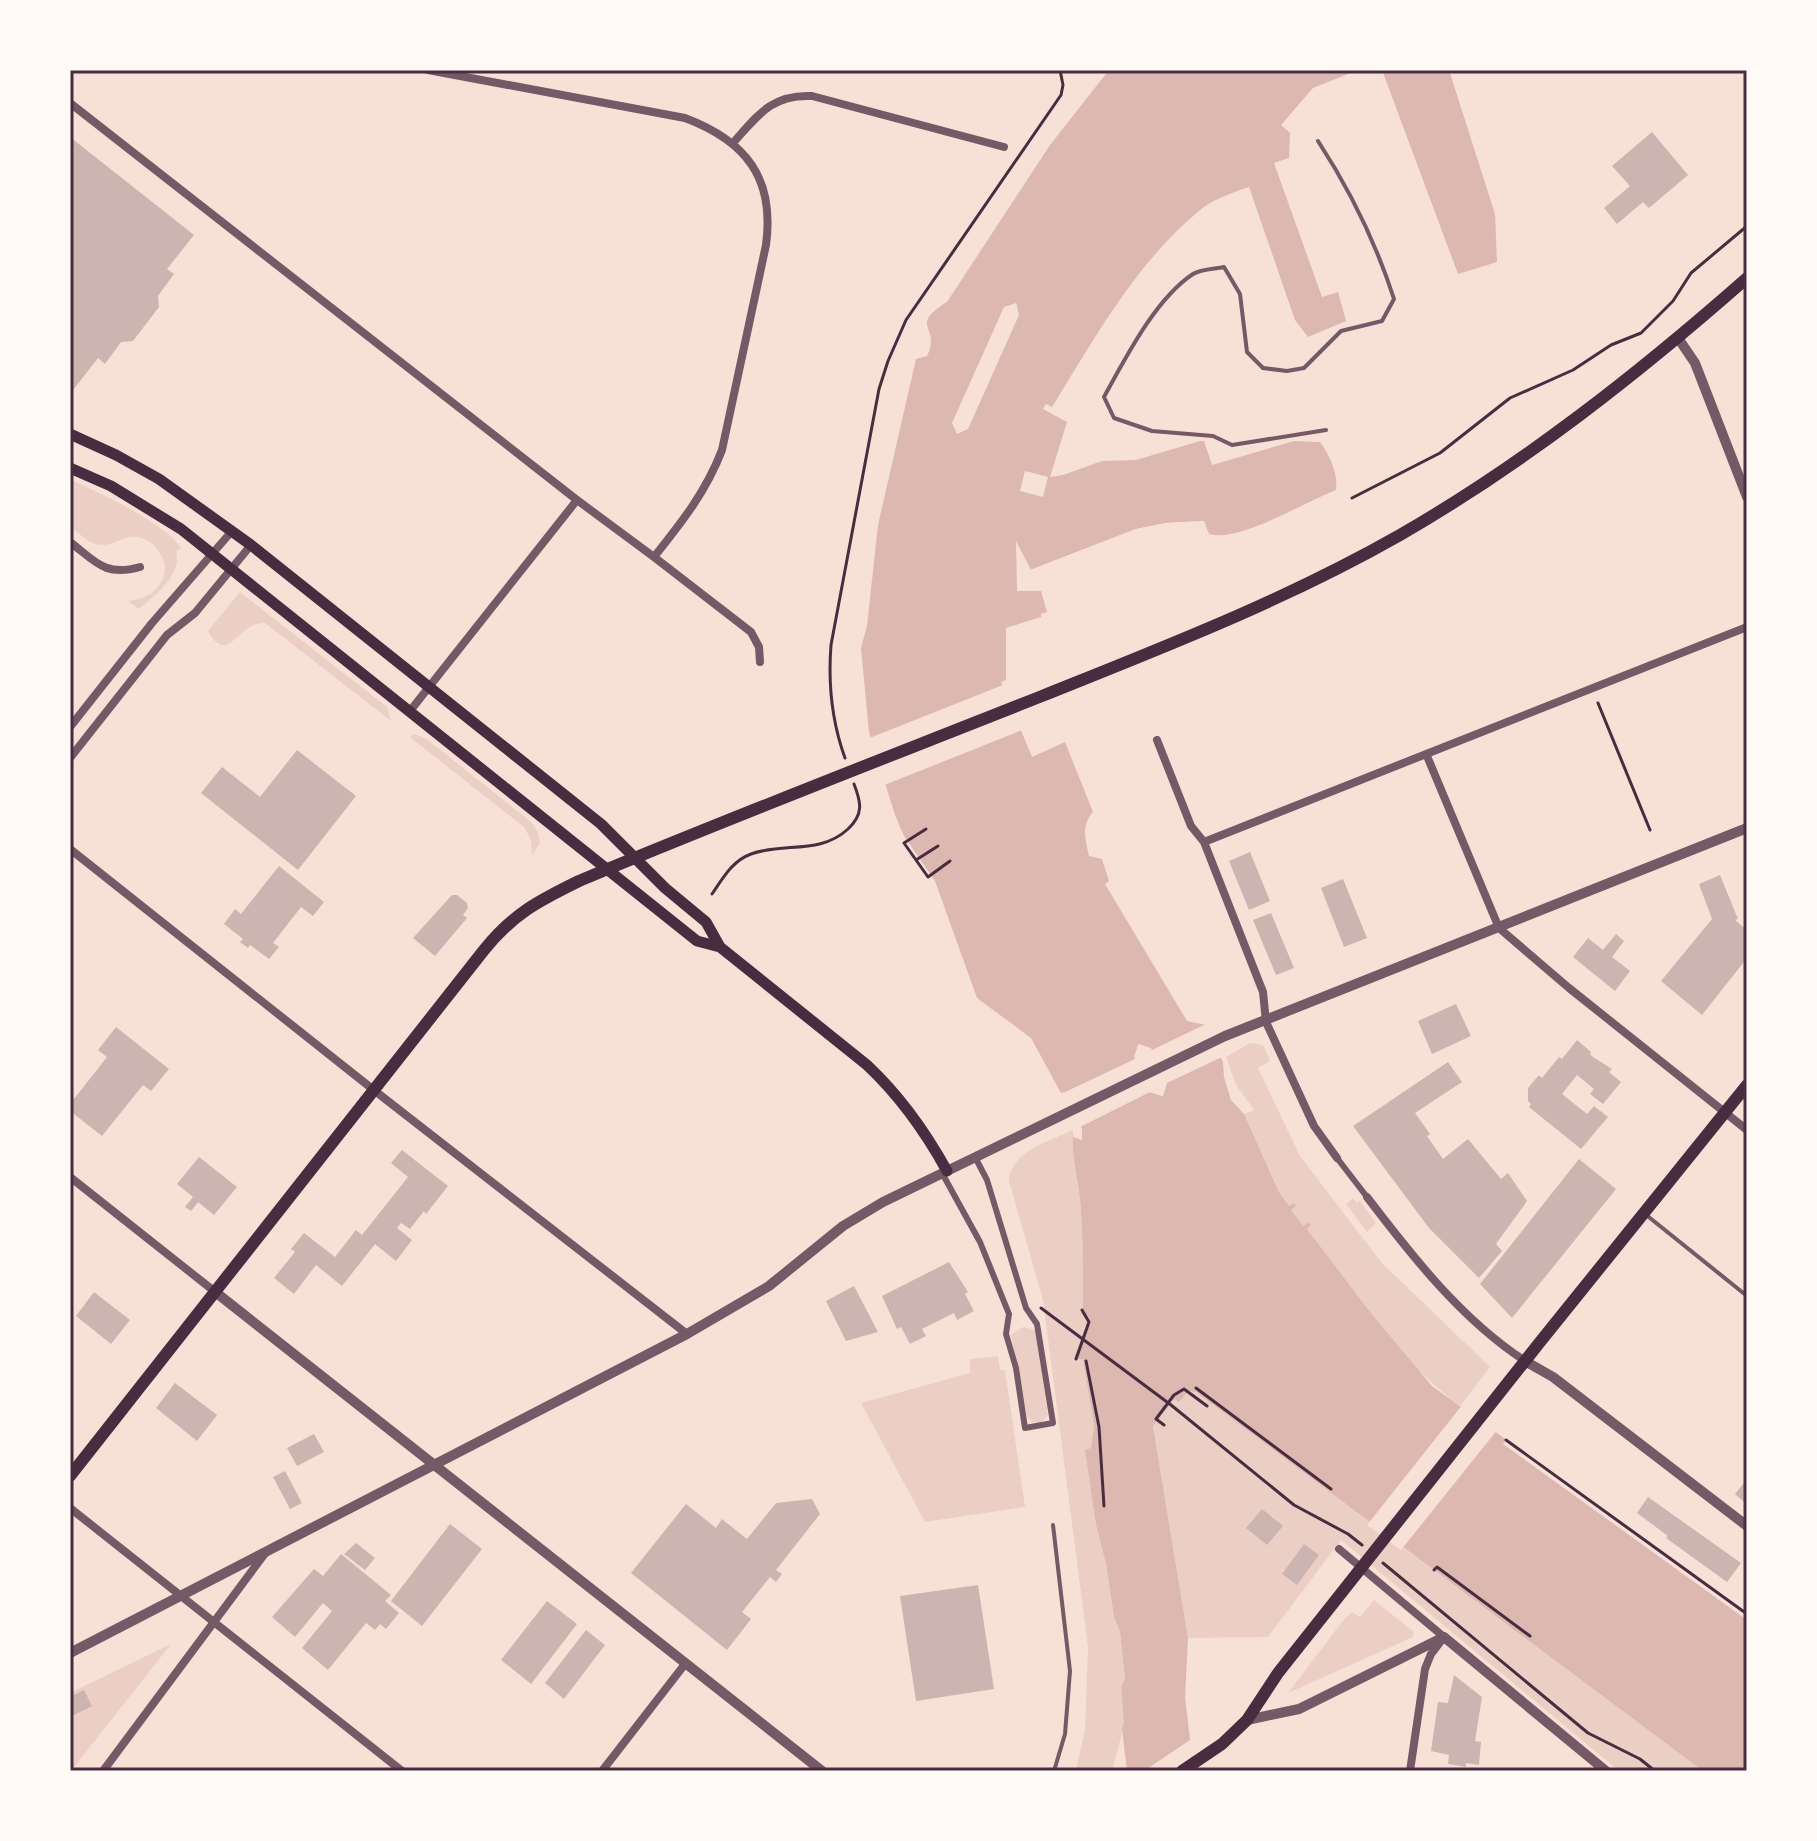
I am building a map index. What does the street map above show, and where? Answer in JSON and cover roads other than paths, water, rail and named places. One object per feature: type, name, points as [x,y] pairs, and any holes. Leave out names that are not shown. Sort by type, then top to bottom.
[{"type":"main road","points":[[70,1476],[508,922],[543,899],[606,869],[1242,615],[1321,577],[1401,535],[1503,470],[1567,425],[1678,338],[1747,278]]},
{"type":"main road","points":[[70,434],[159,479],[232,531],[601,824],[665,888],[706,922],[720,947],[877,1075],[926,1133],[944,1172]]},
{"type":"main road","points":[[70,468],[111,486],[181,529],[697,941],[720,947]]},
{"type":"main road","points":[[1182,1771],[1222,1744],[1247,1720],[1278,1673],[1747,1085]]},
{"type":"street","points":[[428,70],[685,118],[707,126],[733,143],[750,160],[761,182],[768,218],[766,249],[722,450],[712,478],[700,498],[654,557]]},
{"type":"street","points":[[733,143],[763,110],[779,99],[797,95],[812,96],[1004,147]]},
{"type":"street","points":[[70,103],[577,500],[751,632],[759,647],[760,662]]},
{"type":"street","points":[[1678,338],[1695,363],[1747,497]]},
{"type":"street","points":[[410,711],[577,500]]},
{"type":"street","points":[[70,727],[152,623],[232,531]]},
{"type":"street","points":[[70,542],[100,566],[122,572],[140,567]]},
{"type":"street","points":[[70,758],[167,635],[195,613],[251,545]]},
{"type":"street","points":[[1204,842],[1747,627]]},
{"type":"street","points":[[1157,740],[1191,826],[1204,842],[1263,992],[1266,1022],[1314,1126],[1337,1158],[1415,1260],[1499,1344],[1553,1377],[1747,1526]]},
{"type":"street","points":[[1427,756],[1499,928],[1747,1130]]},
{"type":"street","points":[[70,1653],[687,1334],[769,1286],[843,1226],[944,1172],[1225,1036],[1747,828]]},
{"type":"street","points":[[70,849],[687,1334]]},
{"type":"street","points":[[944,1172],[1018,1311],[1037,1324],[1053,1423],[1025,1428],[1016,1368],[1006,1334],[1018,1311],[987,1180],[975,1157]]},
{"type":"street","points":[[70,1177],[822,1771]]},
{"type":"street","points":[[70,1508],[402,1771]]},
{"type":"street","points":[[1339,1549],[1606,1771]]},
{"type":"street","points":[[103,1771],[266,1552]]},
{"type":"street","points":[[1247,1720],[1299,1709],[1444,1637]]},
{"type":"street","points":[[1410,1771],[1425,1669],[1431,1654],[1444,1637]]},
{"type":"street","points":[[602,1771],[685,1664]]},
{"type":"lane","points":[[1318,141],[1345,182],[1386,274],[1394,299],[1382,321],[1341,331],[1304,368],[1287,371],[1263,368],[1247,352],[1240,294],[1224,267],[1195,273],[1172,294],[1135,340],[1104,397],[1114,418],[1152,431],[1213,436],[1232,445],[1326,430]]},
{"type":"lane","points":[[1643,1213],[1747,1296]]},
{"type":"lane","points":[[1053,1525],[1070,1671],[1065,1734],[1054,1771]]}]
